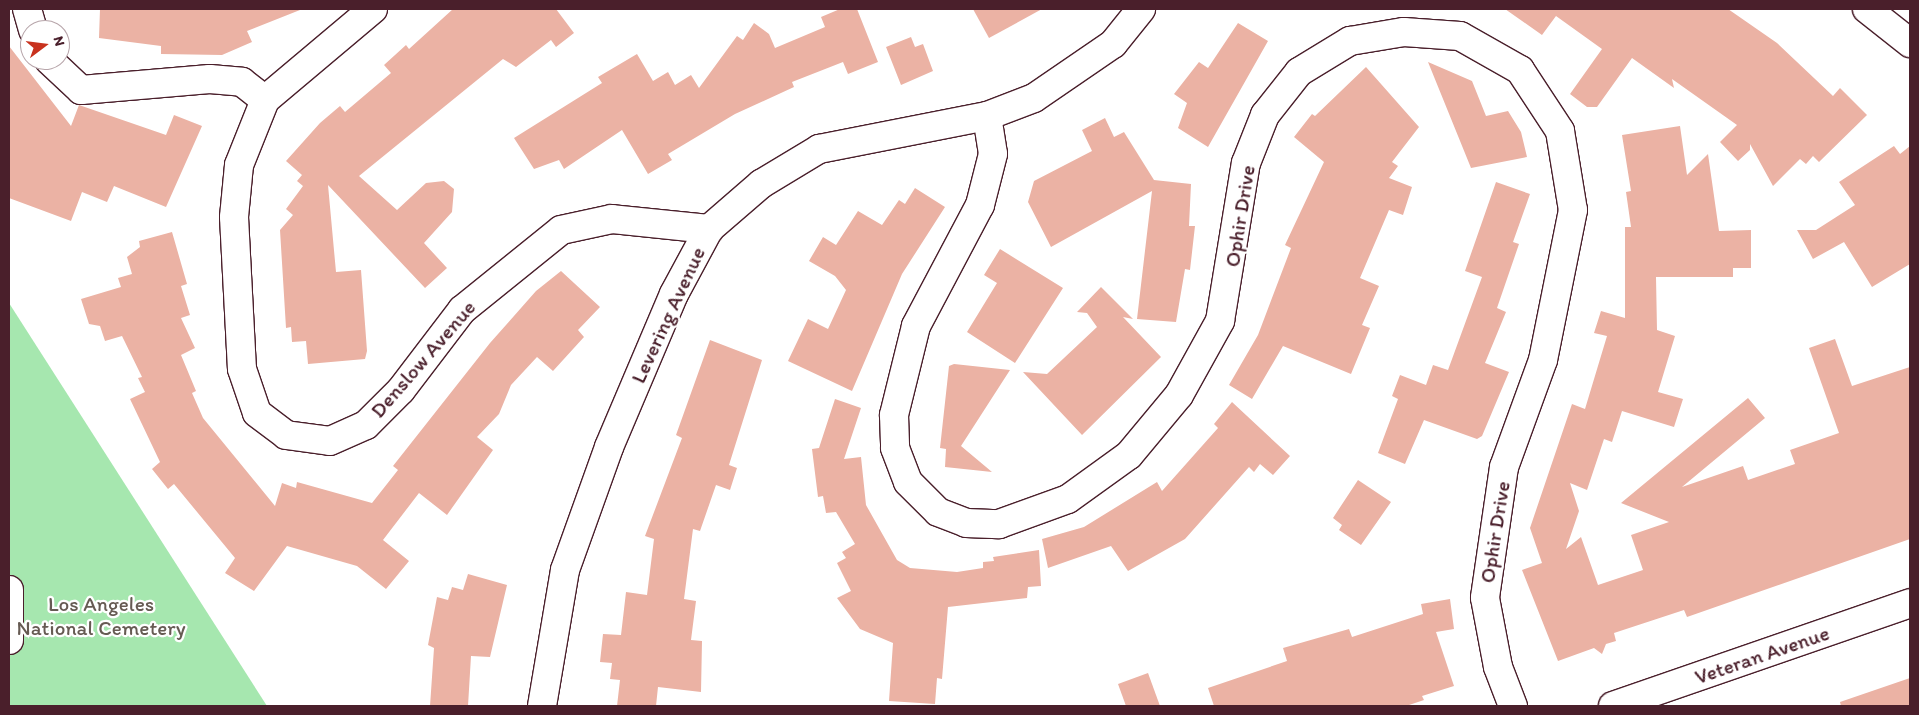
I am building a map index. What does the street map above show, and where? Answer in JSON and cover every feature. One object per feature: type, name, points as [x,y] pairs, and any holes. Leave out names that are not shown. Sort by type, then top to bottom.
[{"type":"street","name":"Denslow Avenue","points":[[373,9],[265,100],[240,165],[234,217],[242,360],[257,413],[286,435],[330,441],[366,425],[401,390],[462,310],[561,230],[612,219],[709,229]]},
{"type":"street","name":"Levering Avenue","points":[[542,706],[565,570],[628,402],[674,294],[709,229],[761,184],[819,150],[987,116],[1034,98],[1071,76],[1113,44],[1141,9]]},
{"type":"street","points":[[1867,9],[1910,42]]},
{"type":"street","name":"Ophir Drive","points":[[987,116],[993,154],[980,205],[916,326],[894,415],[895,448],[908,482],[938,512],[966,523],[999,524],[1032,514],[1084,488],[1129,455],[1179,395],[1220,321],[1246,163],[1265,115],[1299,72],[1350,41],[1404,32],[1460,36],[1520,70],[1560,131],[1574,210],[1543,360],[1504,467],[1485,598],[1498,667],[1513,706]]},
{"type":"street","points":[[59,70],[80,90],[210,80],[242,82],[265,100]]},
{"type":"street","points":[[9,590],[9,640]]},
{"type":"street","name":"Veteran Avenue","points":[[1613,706],[1910,603]]},
{"type":"green space","name":"Los Angeles National Cemetery","points":[[9,303],[267,706],[9,706]]},
{"type":"building","points":[[100,9],[300,10],[247,31],[252,42],[222,55],[161,54],[161,46],[99,38]]},
{"type":"building","points":[[453,9],[556,9],[574,33],[556,47],[551,40],[516,67],[503,59],[359,176],[397,210],[426,183],[444,181],[454,189],[452,212],[424,243],[447,268],[425,288],[328,185],[336,272],[361,270],[367,351],[365,359],[308,364],[306,341],[292,342],[291,327],[286,328],[280,230],[293,215],[286,209],[303,186],[297,181],[302,175],[286,161],[320,123],[340,106],[345,112],[391,73],[384,65],[406,45],[409,49]]},
{"type":"building","points":[[840,9],[857,9],[878,62],[848,74],[843,62],[792,82],[794,87],[735,114],[668,154],[672,160],[648,174],[622,130],[564,169],[559,160],[534,169],[514,138],[602,83],[598,77],[637,54],[653,81],[668,72],[675,85],[691,75],[699,88],[737,36],[743,40],[754,23],[769,34],[775,48],[825,27],[821,17]]},
{"type":"building","points":[[973,9],[1042,9],[989,38]]},
{"type":"building","points":[[1505,9],[1728,9],[1777,43],[1833,96],[1840,88],[1867,115],[1819,162],[1813,156],[1806,164],[1800,159],[1773,186],[1750,144],[1750,150],[1738,161],[1720,142],[1737,125],[1672,79],[1674,88],[1632,58],[1597,107],[1587,107],[1570,94],[1602,49],[1556,16],[1542,35]]},
{"type":"building","points":[[1238,23],[1268,41],[1208,147],[1178,128],[1187,103],[1174,94],[1199,62],[1208,68]]},
{"type":"building","points":[[911,37],[915,47],[923,44],[933,71],[901,85],[886,47]]},
{"type":"building","points":[[9,46],[20,60],[20,70],[28,70],[71,126],[79,105],[166,135],[174,115],[202,126],[166,207],[114,186],[107,202],[82,192],[71,221],[9,198]]},
{"type":"building","points":[[1428,62],[1472,81],[1486,116],[1508,111],[1521,132],[1527,157],[1471,168]]},
{"type":"building","points":[[1366,67],[1419,127],[1392,162],[1398,166],[1389,178],[1412,187],[1403,215],[1389,210],[1360,278],[1379,286],[1362,325],[1370,328],[1351,374],[1283,346],[1252,399],[1229,385],[1258,335],[1291,248],[1285,245],[1324,162],[1294,137],[1312,114],[1315,116]]},
{"type":"building","points":[[1105,118],[1114,137],[1124,132],[1154,180],[1191,184],[1189,226],[1195,226],[1190,270],[1185,269],[1176,322],[1137,319],[1152,191],[1051,247],[1028,202],[1034,181],[1092,151],[1082,130]]},
{"type":"building","points":[[1680,126],[1687,175],[1708,154],[1719,231],[1751,230],[1751,268],[1733,268],[1733,277],[1656,277],[1657,330],[1675,336],[1658,392],[1683,399],[1674,427],[1622,411],[1612,442],[1604,439],[1587,490],[1570,483],[1579,511],[1566,549],[1581,537],[1598,585],[1643,570],[1631,535],[1669,522],[1621,503],[1748,398],[1765,418],[1682,487],[1743,466],[1748,480],[1795,464],[1790,450],[1839,433],[1809,348],[1835,339],[1852,386],[1910,367],[1910,539],[1687,617],[1684,610],[1614,633],[1616,641],[1606,644],[1602,654],[1594,648],[1558,661],[1522,570],[1542,563],[1530,528],[1572,404],[1585,409],[1607,336],[1594,333],[1601,311],[1625,318],[1625,227],[1631,227],[1626,192],[1631,191],[1622,135]]},
{"type":"building","points":[[1894,146],[1900,154],[1910,146],[1910,264],[1872,287],[1844,242],[1813,259],[1797,230],[1816,230],[1855,205],[1839,182]]},
{"type":"building","points":[[1496,182],[1530,194],[1513,242],[1519,244],[1497,308],[1506,312],[1485,363],[1509,372],[1482,436],[1477,439],[1424,420],[1405,464],[1378,453],[1398,399],[1392,396],[1400,375],[1426,385],[1433,365],[1448,370],[1482,277],[1465,271]]},
{"type":"building","points":[[915,188],[945,207],[902,274],[852,391],[788,361],[808,319],[828,329],[846,290],[835,276],[809,261],[823,237],[836,245],[858,211],[882,225],[899,200],[905,204]]},
{"type":"building","points":[[172,232],[187,284],[181,286],[190,315],[181,318],[195,348],[181,355],[196,391],[192,393],[203,418],[275,506],[282,483],[296,488],[297,482],[372,503],[398,470],[393,466],[490,343],[536,291],[561,271],[600,307],[578,330],[584,337],[553,371],[537,357],[511,385],[499,414],[477,437],[493,450],[447,515],[419,493],[383,540],[409,561],[386,589],[357,566],[287,546],[254,591],[225,573],[235,558],[174,484],[168,489],[152,469],[160,462],[130,399],[145,392],[138,378],[142,377],[122,336],[105,341],[100,326],[89,324],[81,299],[121,287],[118,278],[132,274],[127,257],[140,247],[139,241]]},
{"type":"building","points":[[1000,249],[1063,288],[1015,363],[967,332],[997,283],[984,275]]},
{"type":"building","points":[[1101,287],[1133,319],[1123,317],[1161,357],[1082,435],[1023,372],[1047,374],[1097,327],[1087,313],[1077,312]]},
{"type":"building","points":[[710,340],[762,360],[729,465],[737,468],[730,490],[716,485],[700,531],[693,529],[684,599],[696,601],[691,640],[702,641],[701,692],[658,687],[656,706],[617,706],[620,680],[610,679],[612,663],[600,662],[603,634],[621,635],[626,592],[647,595],[654,539],[645,536],[682,438],[676,435]]},
{"type":"building","points":[[954,364],[1010,370],[961,446],[992,472],[945,467],[946,449],[940,448],[949,366]]},
{"type":"building","points":[[835,399],[861,408],[844,459],[861,457],[866,505],[897,560],[910,568],[957,572],[983,568],[983,562],[994,561],[993,557],[1039,550],[1041,586],[1028,587],[1027,598],[948,607],[942,679],[937,678],[935,704],[889,701],[893,643],[860,629],[837,598],[851,591],[837,563],[846,558],[842,552],[855,544],[836,512],[826,513],[823,496],[818,497],[812,449],[819,448]]},
{"type":"building","points":[[1232,402],[1290,456],[1273,475],[1260,464],[1254,472],[1249,467],[1185,539],[1128,571],[1111,546],[1048,568],[1042,539],[1084,527],[1157,482],[1162,491],[1218,428],[1214,424]]},
{"type":"building","points":[[1358,480],[1391,502],[1361,545],[1339,530],[1342,525],[1333,518]]},
{"type":"building","points":[[468,574],[507,585],[490,657],[471,656],[468,706],[430,706],[434,648],[428,645],[437,597],[448,600],[452,587],[463,590]]},
{"type":"building","points":[[1450,599],[1454,629],[1436,632],[1454,686],[1422,696],[1424,700],[1406,706],[1214,706],[1208,688],[1287,661],[1283,648],[1349,629],[1352,637],[1423,614],[1421,604]]},
{"type":"building","points":[[1148,673],[1160,706],[1126,706],[1118,684]]},
{"type":"building","points":[[1910,678],[1910,706],[1841,706],[1840,702]]}]
